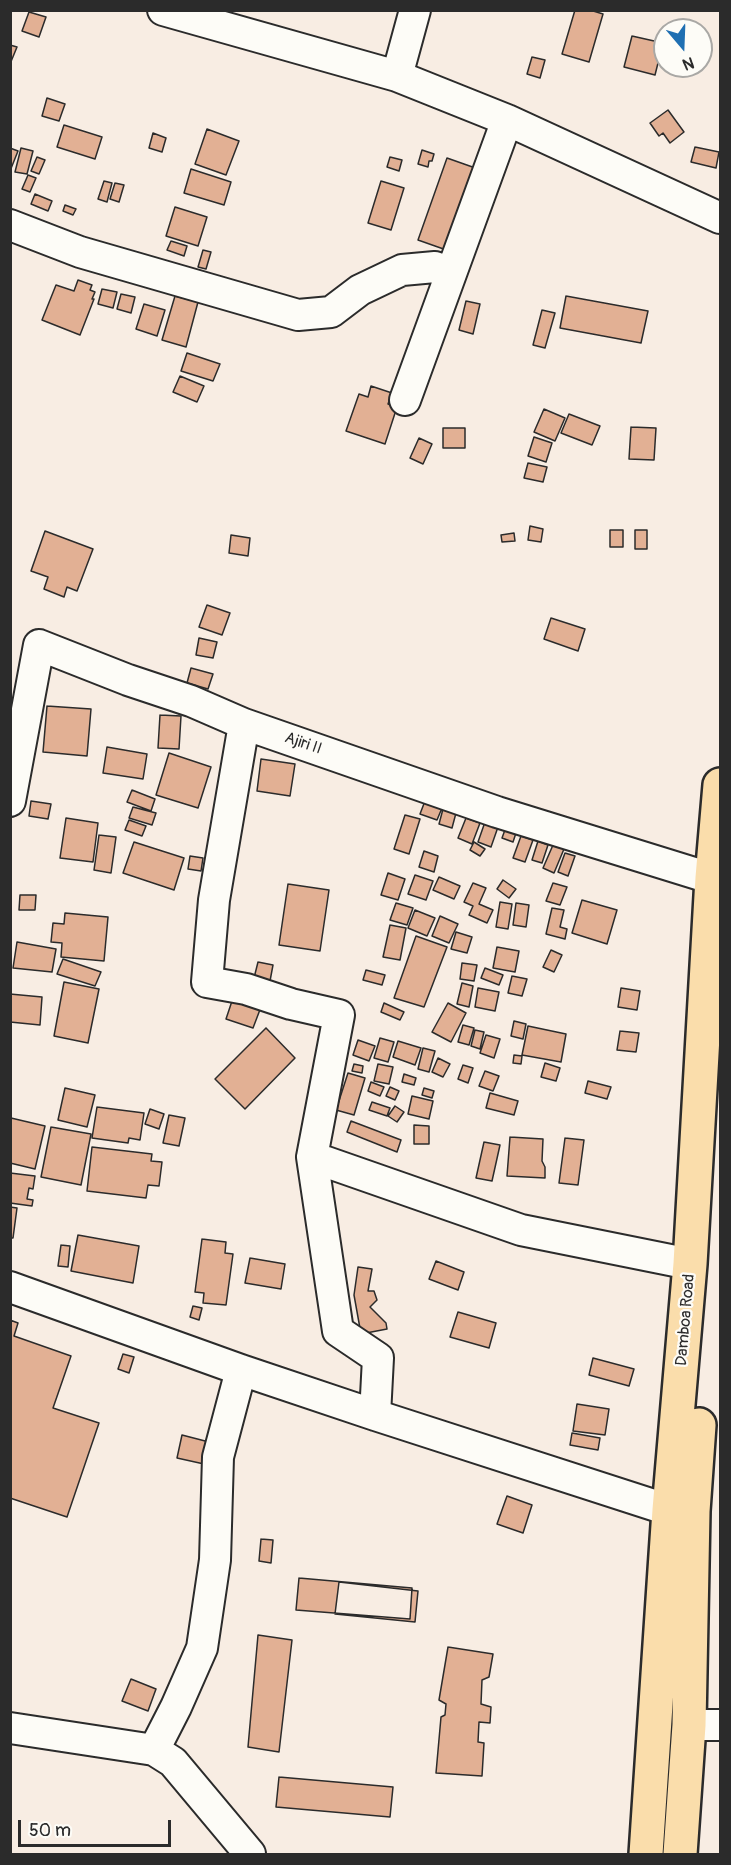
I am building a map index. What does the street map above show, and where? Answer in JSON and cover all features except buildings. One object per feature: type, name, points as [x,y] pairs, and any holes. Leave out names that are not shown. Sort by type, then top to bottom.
[{"type":"main road","name":"Damboa Road","points":[[680,1854],[705,1725],[681,1510],[690,1264],[715,936],[720,785]]},
{"type":"main road","name":"Damboa Road","points":[[646,1854],[681,1510],[720,1081]]},
{"type":"street","points":[[164,10],[397,76],[507,120],[720,218]]},
{"type":"street","points":[[397,76],[415,10]]},
{"type":"street","points":[[405,400],[507,120]]},
{"type":"street","points":[[10,225],[80,252],[298,315],[331,312],[360,290],[402,270],[435,267],[451,273]]},
{"type":"street","name":"Ajiri II","points":[[10,801],[39,645],[128,680],[191,701],[244,724],[497,812],[716,880]]},
{"type":"street","points":[[244,724],[214,900],[207,982],[246,989],[291,1004],[339,1015],[312,1157],[338,1331],[378,1358],[375,1415]]},
{"type":"street","points":[[312,1157],[521,1230],[690,1264]]},
{"type":"street","points":[[10,1287],[241,1370],[375,1415],[681,1510]]},
{"type":"street","points":[[154,1750],[202,1648],[215,1560],[218,1457],[241,1370]]},
{"type":"street","points":[[10,1728],[154,1750],[173,1762],[250,1854]]}]
